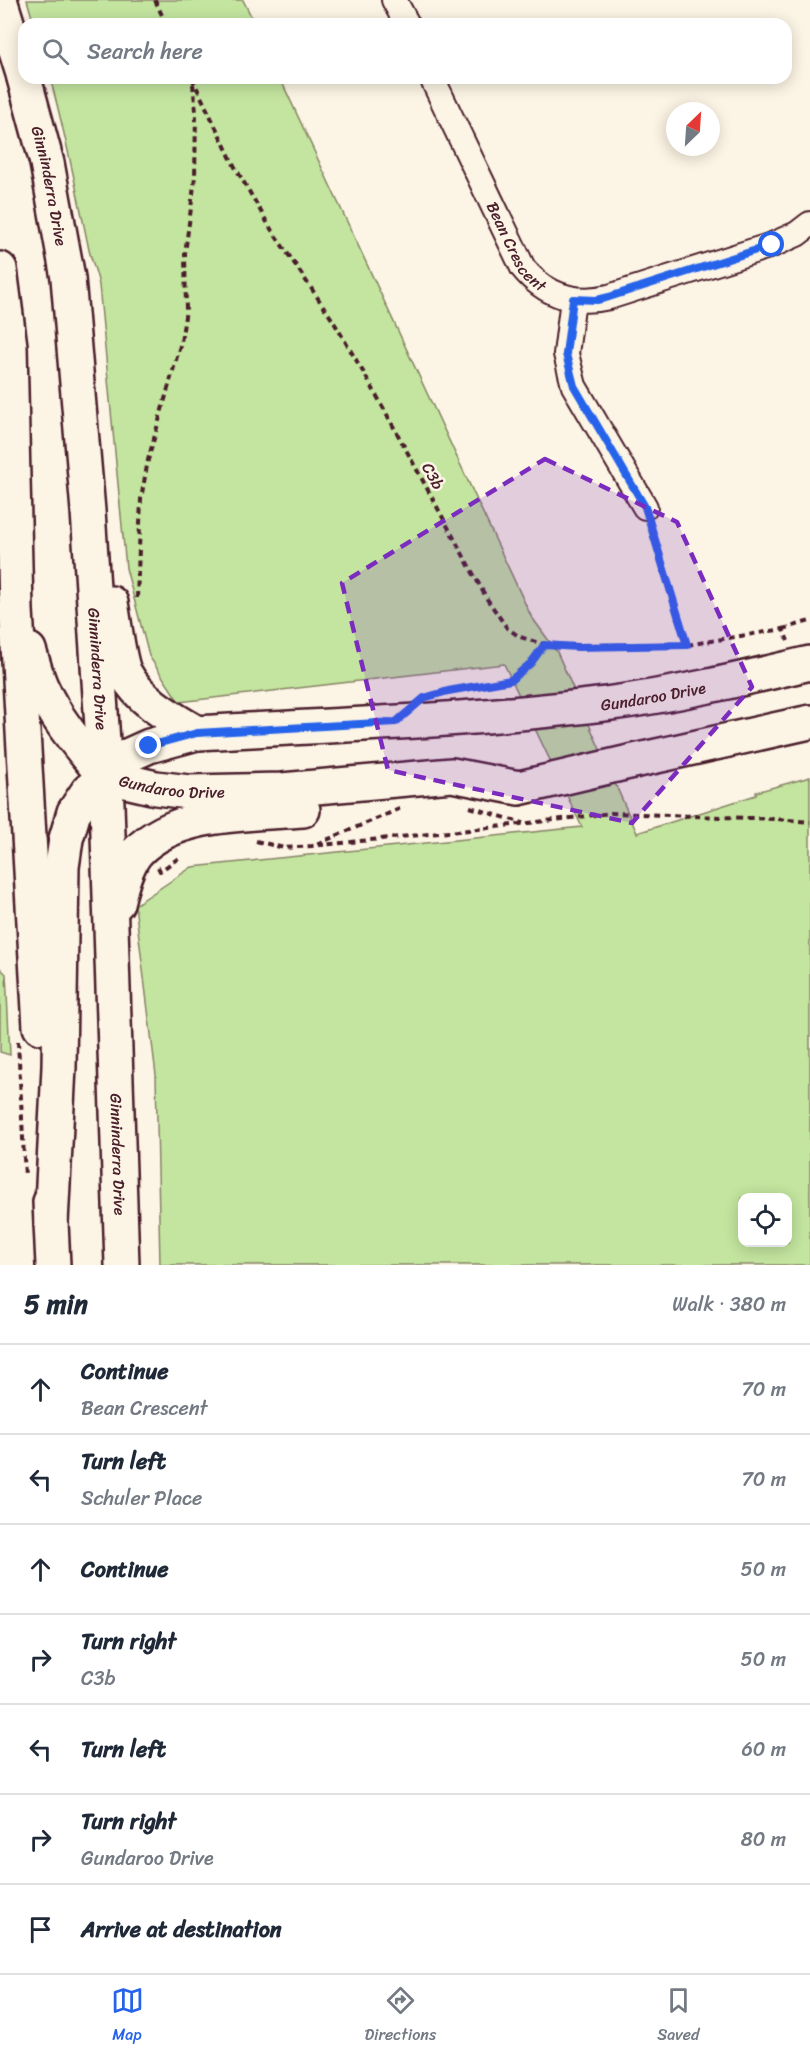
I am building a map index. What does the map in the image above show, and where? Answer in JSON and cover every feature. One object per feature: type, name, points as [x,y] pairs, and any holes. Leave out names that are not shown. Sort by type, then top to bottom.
[{"type":"main road","name":"Ginninderra Drive","points":[[0,0],[18,58]]},
{"type":"main road","name":"Ginninderra Drive","points":[[26,84],[47,163],[68,278],[107,804],[122,1265]]},
{"type":"main road","points":[[0,269],[10,345],[16,610],[53,1265]]},
{"type":"main road","points":[[87,512],[106,574],[124,671],[140,694],[164,714],[197,733]]},
{"type":"main road","points":[[16,610],[41,686],[75,741],[104,776],[86,794],[74,812],[66,838],[62,867],[59,1067],[51,1223]]},
{"type":"main road","name":"Gundaroo Drive","points":[[104,776],[129,754],[197,733],[500,716],[606,704],[703,688],[799,653]]},
{"type":"main road","name":"Gundaroo Drive","points":[[104,776],[156,788],[189,792],[282,790],[452,775],[519,788],[810,722]]},
{"type":"main road","points":[[110,927],[123,880],[136,853],[157,836],[166,832],[208,818],[428,799],[519,788]]},
{"type":"street","points":[[394,0],[404,18]]},
{"type":"street","name":"Bean Crescent","points":[[435,84],[523,267],[530,277],[545,289],[562,297],[597,300],[609,297],[772,245],[809,226]]},
{"type":"street","points":[[573,299],[566,354],[574,386],[645,507]]},
{"type":"path","points":[[155,0],[163,18]]},
{"type":"path","points":[[159,9],[161,0]]},
{"type":"path","points":[[136,606],[141,499],[148,460],[181,342],[186,310],[185,253],[195,178],[196,112],[193,84]]},
{"type":"path","name":"C3b","points":[[194,84],[235,167],[271,229],[332,319],[372,387],[487,599],[507,628],[520,638],[544,645],[578,647],[687,645],[783,629],[810,621]]},
{"type":"path","points":[[645,507],[687,645]]},
{"type":"path","points":[[783,629],[799,653]]},
{"type":"path","points":[[448,691],[511,680],[531,663],[544,645]]},
{"type":"path","points":[[312,846],[428,799],[527,824]]},
{"type":"path","points":[[254,841],[284,848],[312,846],[611,813],[810,822]]},
{"type":"path","points":[[160,871],[188,852]]},
{"type":"highlighted area","points":[[545,459],[677,522],[752,687],[632,823],[388,770],[342,583]]},
{"type":"green space","points":[[27,0],[243,0],[252,18],[32,18]]},
{"type":"green space","points":[[52,84],[283,84],[531,616],[557,652],[637,833],[756,795],[756,792],[810,777],[810,1265],[160,1265],[156,1075],[135,905],[192,867],[582,827],[504,664],[179,702],[149,656],[126,568],[99,285]]},
{"type":"green space","points":[[0,968],[6,974],[10,1055],[0,1052]]},
{"type":"route","points":[[149,746],[197,733],[396,722],[424,698],[448,691],[511,680],[531,663],[544,645],[578,647],[687,645],[645,507],[574,386],[566,354],[573,299],[597,300],[609,297],[772,245]]}]
